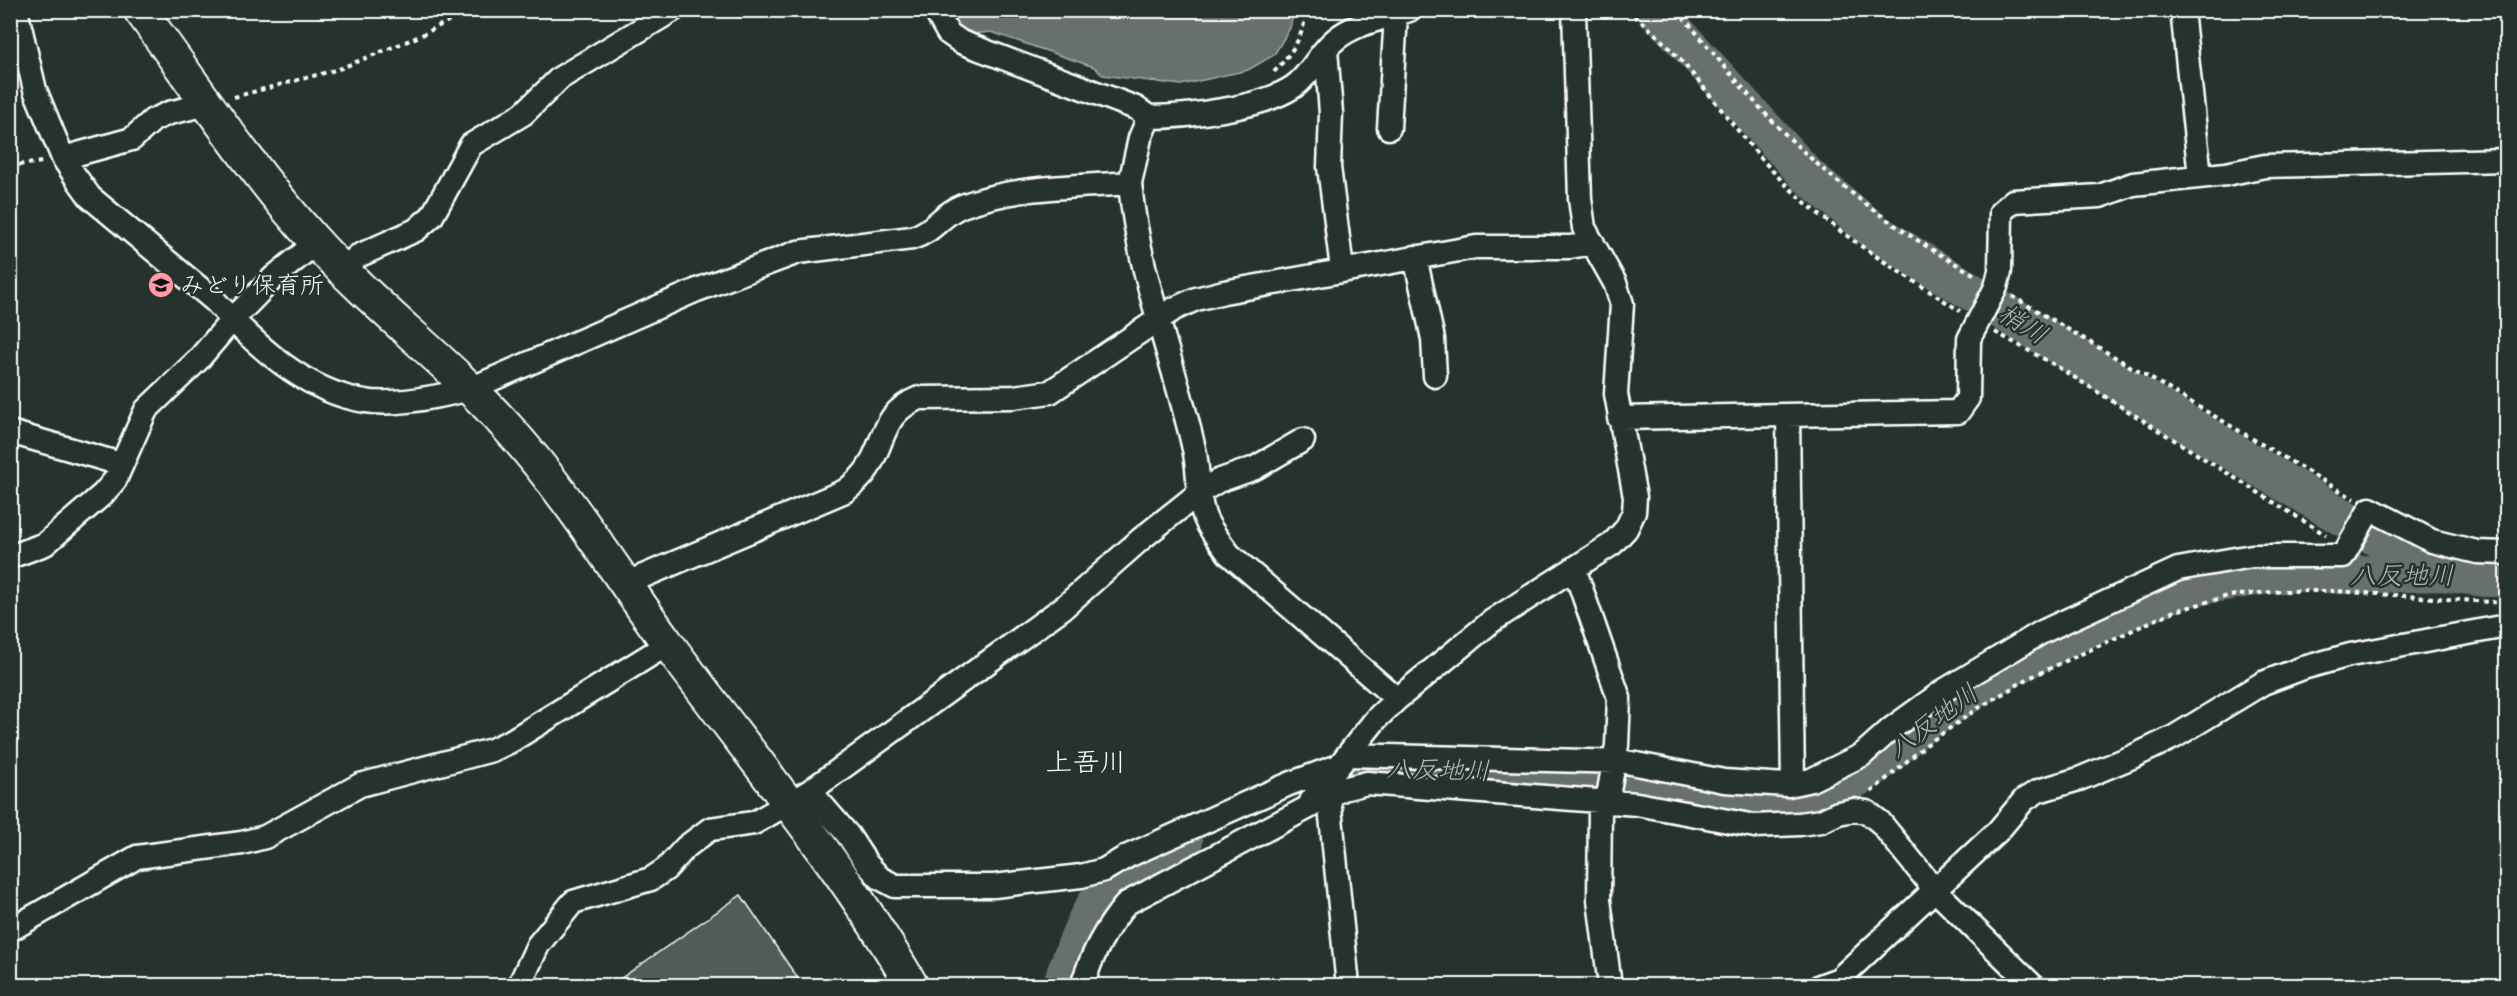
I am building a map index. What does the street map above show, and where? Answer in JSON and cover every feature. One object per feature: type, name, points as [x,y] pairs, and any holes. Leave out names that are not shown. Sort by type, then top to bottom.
[{"type":"street","points":[[140,10],[270,189],[316,243],[470,389],[554,481],[668,644],[800,797],[912,986]]},
{"type":"street","points":[[344,269],[358,255],[406,234],[432,216],[471,145],[523,114],[560,78],[673,10]]},
{"type":"street","points":[[935,10],[948,33],[961,42],[1136,108],[1149,117],[1214,110],[1282,94],[1296,85],[1336,39],[1354,28],[1402,13],[1389,128]]},
{"type":"street","points":[[1302,811],[1397,699],[1492,621],[1612,544],[1626,529],[1634,512],[1633,480],[1619,418],[1615,375],[1622,304],[1615,283],[1584,228],[1580,199],[1574,10]]},
{"type":"street","points":[[2182,10],[2200,176]]},
{"type":"street","points":[[16,22],[35,90],[63,158],[90,196],[215,301],[232,320],[301,376],[350,398],[368,402],[440,397],[470,389],[697,290],[798,252],[912,238],[928,233],[947,213],[963,206],[1027,191],[1131,183]]},
{"type":"street","points":[[1326,49],[1330,113],[1329,167],[1342,269]]},
{"type":"street","points":[[63,158],[132,139],[153,120],[170,113],[207,104]]},
{"type":"street","points":[[1149,117],[1136,155],[1131,183],[1133,211],[1157,320],[1194,449],[1203,512],[1208,524],[1229,554],[1397,699]]},
{"type":"street","points":[[1619,418],[1958,412],[1968,398],[1969,339],[1993,293],[2000,271],[2001,212],[2013,201],[2100,196],[2133,184],[2265,166],[2506,160]]},
{"type":"street","points":[[10,557],[45,544],[103,494],[115,480],[146,410],[198,360],[232,320],[274,277],[316,243]]},
{"type":"street","points":[[627,583],[845,491],[858,481],[868,468],[886,426],[905,404],[919,398],[1014,397],[1050,392],[1157,320],[1196,299],[1342,269],[1476,247],[1570,247],[1593,243]]},
{"type":"street","points":[[1415,257],[1432,339],[1435,376]]},
{"type":"street","points":[[1788,415],[1793,784]]},
{"type":"street","points":[[10,432],[121,464]]},
{"type":"street","points":[[519,986],[538,945],[573,902],[651,879],[666,869],[686,847],[710,830],[754,823],[800,797],[1064,607],[1200,492],[1218,481],[1255,468],[1303,440]]},
{"type":"street","points":[[800,797],[848,835],[867,864],[880,878],[895,886],[994,886],[1081,876],[1104,870],[1128,856],[1343,760],[1613,762],[1724,781],[1793,784],[1811,780],[1862,755],[1891,729],[1945,690],[2042,632],[2178,570],[2252,556],[2343,556],[2370,509],[2432,541],[2477,552],[2506,554]]},
{"type":"street","points":[[1574,568],[1619,698],[1617,745],[1609,791],[1600,810],[1599,900],[1610,986]]},
{"type":"street","points":[[1820,986],[1839,978],[1998,831],[2024,800],[2038,791],[2079,779],[2143,752],[2174,737],[2262,683],[2350,655],[2506,626]]},
{"type":"street","points":[[10,930],[136,857],[242,843],[265,837],[360,785],[492,750],[512,741],[668,644]]},
{"type":"street","points":[[1082,986],[1092,955],[1102,936],[1126,903],[1343,789],[1367,783],[1637,804],[1755,826],[1810,823],[1854,810],[1867,812],[1880,822],[1935,890],[2033,986]]},
{"type":"street","points":[[1329,797],[1348,986]]},
{"type":"path","points":[[207,104],[339,69],[420,36],[469,10]]},
{"type":"path","points":[[1271,75],[1294,50],[1305,27],[1306,10]]},
{"type":"path","points":[[10,166],[63,158]]},
{"type":"path","points":[[1854,810],[1869,794],[1926,745],[1977,709],[2029,678],[2172,612],[2228,596],[2284,591],[2506,603]]},
{"type":"shaded area","points":[[945,11],[1294,11],[1290,28],[1274,55],[1248,70],[1181,85],[1103,75],[1094,67],[991,32],[972,34],[950,22]]},
{"type":"building","points":[[741,895],[803,986],[610,986]]},
{"type":"waterway","name":"梢川","points":[[1656,10],[1807,175],[1876,233],[2163,410],[2379,539],[2439,571]]},
{"type":"waterway","name":"八反地川","points":[[1503,770],[1574,772],[1627,779],[1765,805],[1795,803],[1839,789],[1873,768],[1916,729],[1994,677],[2068,638],[2187,588],[2261,576],[2307,572],[2340,575],[2441,572],[2484,578],[2506,578]]},
{"type":"waterway","name":"八反地川","points":[[1351,768],[1443,767]]},
{"type":"waterway","name":"八反地川","points":[[1061,986],[1081,932],[1102,896],[1132,868],[1184,841]]},
{"type":"place","name":"みどり保育所","points":[[161,285]]},
{"type":"district","name":"上吾川","points":[[1086,762]]}]
